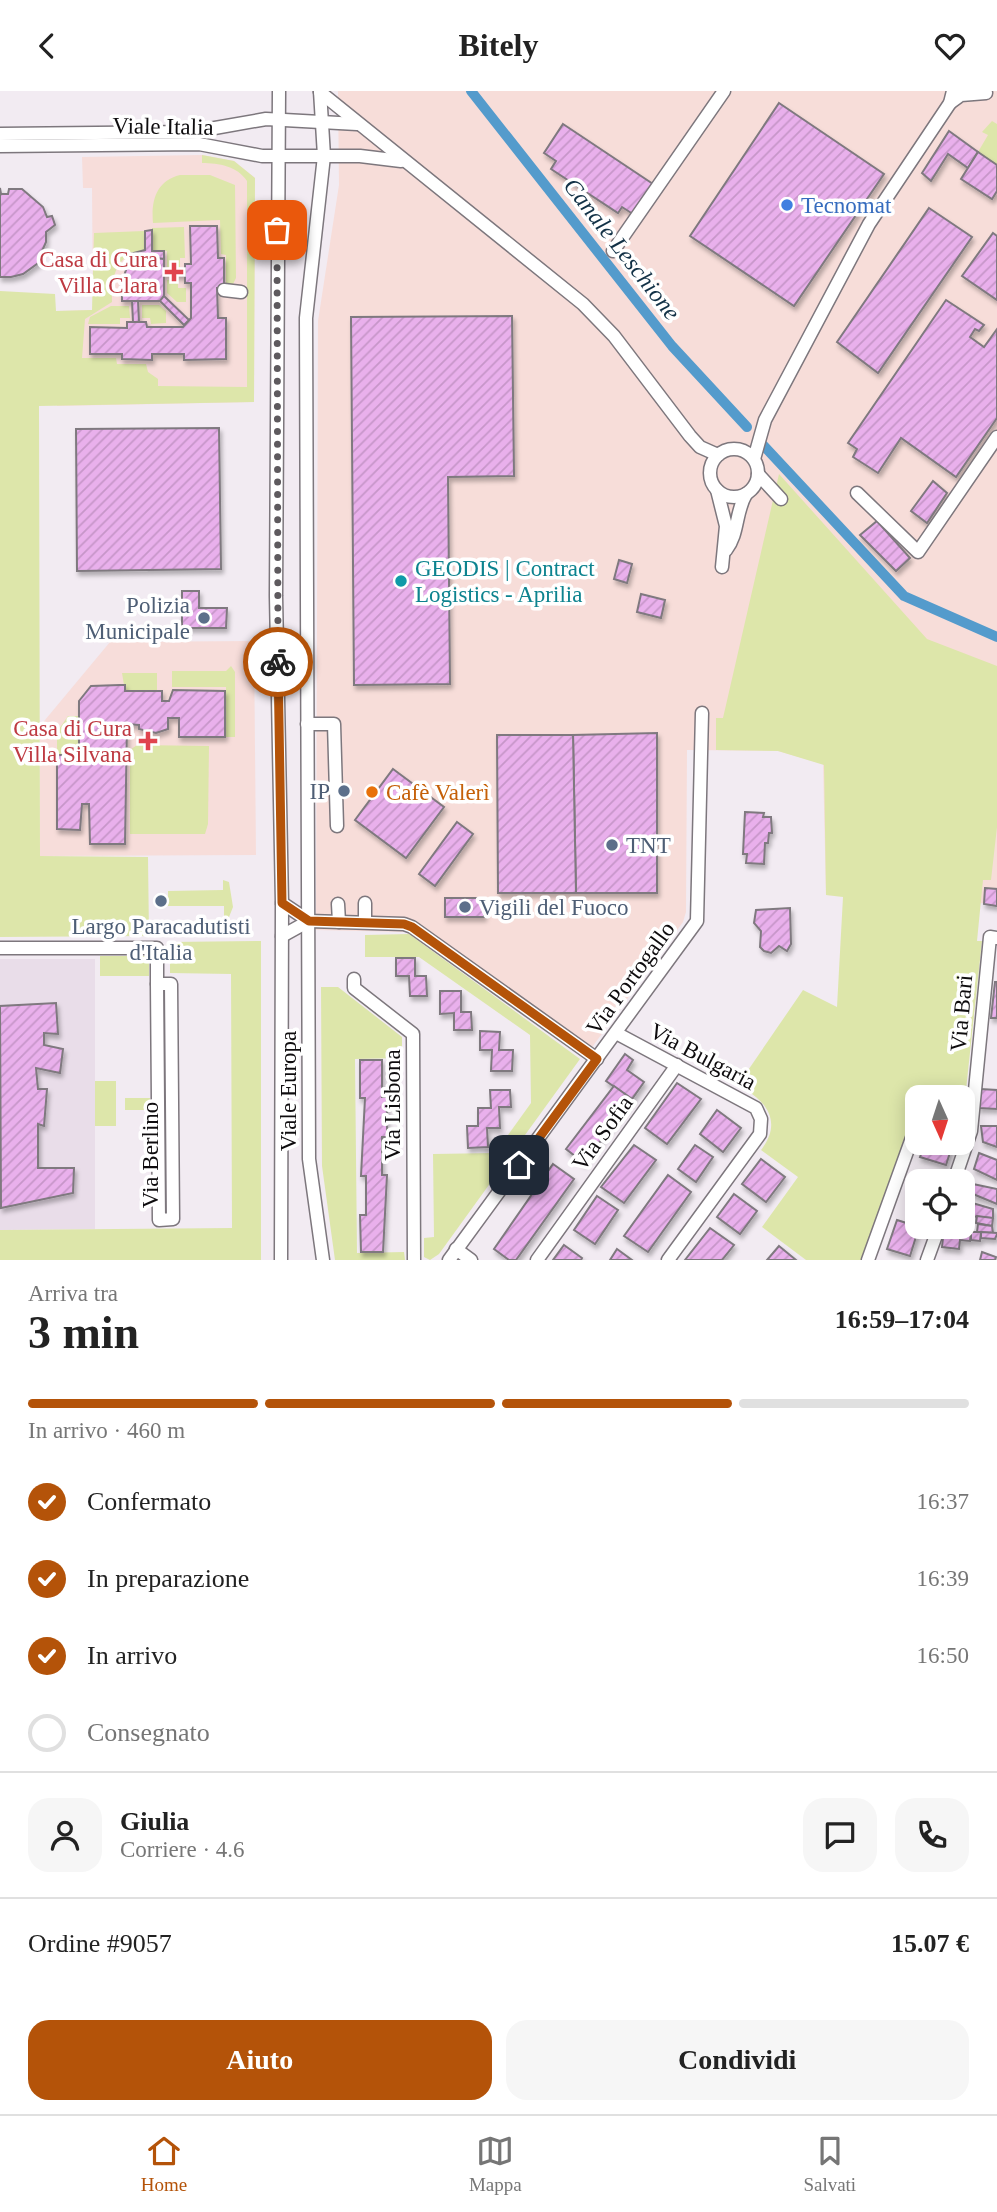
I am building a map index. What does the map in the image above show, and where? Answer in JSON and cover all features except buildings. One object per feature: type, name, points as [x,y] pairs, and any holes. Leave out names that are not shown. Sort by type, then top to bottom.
[{"type":"street","name":"Viale Europa","points":[[279,91],[276,596],[282,903],[281,1260]]},
{"type":"street","points":[[613,251],[724,91]]},
{"type":"street","name":"Viale Europa","points":[[320,92],[324,156],[306,318],[307,724],[310,1169],[323,1260]]},
{"type":"street","points":[[320,92],[402,161],[583,304],[614,336],[690,436],[700,447],[718,455],[733,449],[756,432],[765,420],[869,224],[952,97],[989,95]]},
{"type":"street","name":"Viale Italia","points":[[0,134],[192,132],[254,120],[357,124]]},
{"type":"street","name":"Viale Italia","points":[[0,146],[199,145],[249,155],[402,161]]},
{"type":"street","points":[[225,290],[241,292]]},
{"type":"street","points":[[716,490],[730,497],[749,492],[778,496],[758,474],[754,459],[765,420]]},
{"type":"street","points":[[690,436],[724,509],[726,550],[722,567]]},
{"type":"street","points":[[858,493],[918,552],[997,437]]},
{"type":"street","points":[[733,449],[754,459]]},
{"type":"street","points":[[710,475],[718,455]]},
{"type":"street","points":[[726,550],[733,541],[738,507],[758,474]]},
{"type":"street","name":"Via Portogallo","points":[[453,1255],[697,921],[702,713]]},
{"type":"street","points":[[307,724],[334,724],[337,825]]},
{"type":"street","points":[[282,903],[309,921]]},
{"type":"street","points":[[365,903],[365,922]]},
{"type":"street","points":[[338,904],[339,922]]},
{"type":"street","points":[[282,936],[309,921],[365,922],[412,927],[597,1059]]},
{"type":"street","name":"Via Bari","points":[[971,1085],[990,937],[997,938]]},
{"type":"street","name":"Via Berlino","points":[[0,948],[157,948],[157,984],[159,1220],[173,1219],[171,984],[157,984]]},
{"type":"street","name":"Via Lisbona","points":[[354,979],[354,988],[413,1034],[414,1260]]},
{"type":"street","name":"Via Bulgaria","points":[[616,1033],[756,1108],[763,1127],[668,1260]]},
{"type":"street","name":"Via Sofia","points":[[537,1260],[677,1065]]},
{"type":"street","points":[[868,1260],[906,1155]]},
{"type":"street","points":[[927,1260],[935,1239]]},
{"type":"street","points":[[453,1255],[471,1260]]},
{"type":"shaded area","points":[[338,91],[997,91],[997,904],[826,895],[823,764],[778,751],[687,750],[686,912],[683,922],[585,1057],[406,932],[316,930],[318,321],[339,185]]},
{"type":"shaded area","name":"Casa di Cura Villa Clara","points":[[202,155],[234,161],[255,178],[254,402],[57,406],[56,311],[93,310],[92,188],[83,188],[82,157]]},
{"type":"shaded area","name":"Casa di Cura Villa Silvana","points":[[254,641],[256,855],[40,856],[40,726],[110,642]]},
{"type":"shaded area","points":[[0,959],[95,959],[95,1229],[0,1230]]},
{"type":"green space","points":[[992,121],[997,124],[997,165],[978,152],[988,135],[982,132]]},
{"type":"green space","points":[[202,155],[234,161],[255,178],[254,402],[39,406],[40,856],[148,857],[149,936],[0,937],[0,291],[55,294],[56,311],[92,310],[94,233],[144,231],[144,250],[127,257],[117,268],[112,302],[85,319],[82,358],[116,358],[117,364],[146,364],[148,372],[158,379],[158,386],[247,387],[247,181],[227,166],[202,163]]},
{"type":"green space","points":[[180,175],[210,175],[235,185],[236,278],[233,284],[226,288],[226,255],[221,254],[220,220],[153,223],[154,200],[160,187]]},
{"type":"green space","points":[[184,227],[185,258],[180,258],[180,267],[167,267],[167,251],[152,250],[152,228]]},
{"type":"green space","points":[[178,279],[178,288],[186,288],[186,302],[177,302],[167,293],[167,280]]},
{"type":"green space","points":[[142,305],[159,305],[166,311],[166,323],[151,324],[150,318],[142,318]]},
{"type":"green space","points":[[111,306],[129,306],[130,318],[120,318],[120,324],[88,324],[90,317]]},
{"type":"green space","points":[[779,474],[927,639],[997,666],[997,827],[991,880],[983,880],[977,941],[982,941],[967,1085],[905,1085],[905,1141],[861,1260],[806,1260],[762,1227],[798,1177],[761,1150],[770,1133],[770,1117],[762,1102],[746,1090],[749,1084],[742,1079],[803,990],[837,1007],[843,897],[826,895],[824,765],[778,751],[716,750],[716,718],[723,718]]},
{"type":"green space","points":[[231,666],[235,672],[235,737],[226,737],[226,687],[172,687],[172,671],[226,671]]},
{"type":"green space","points":[[122,673],[157,673],[157,692],[125,691]]},
{"type":"green space","points":[[68,716],[79,716],[79,755],[57,755],[57,732]]},
{"type":"green space","points":[[137,745],[209,746],[208,824],[205,834],[130,834],[130,750]]},
{"type":"green space","points":[[223,880],[229,882],[233,907],[229,917],[224,917],[224,906],[168,906],[168,891],[223,890]]},
{"type":"green space","points":[[409,934],[580,1059],[439,1254],[430,1260],[424,1257],[424,1238],[434,1237],[433,1154],[495,1153],[531,1103],[530,1035],[419,957],[365,957],[365,935]]},
{"type":"green space","points":[[261,941],[261,1260],[0,1260],[0,1230],[232,1228],[231,974],[170,973],[170,942]]},
{"type":"green space","points":[[100,956],[149,956],[149,976],[100,976]]},
{"type":"green space","points":[[321,987],[338,987],[402,1037],[402,1058],[355,1059],[357,1253],[404,1252],[405,1260],[335,1260],[322,1166]]},
{"type":"green space","points":[[95,1081],[116,1081],[116,1126],[95,1126]]},
{"type":"green space","points":[[125,1098],[150,1098],[151,1110],[125,1110]]},
{"type":"waterway","name":"Canale Leschione","points":[[471,91],[672,346],[747,427]]},
{"type":"waterway","name":"Canale Leschione","points":[[763,445],[904,596],[997,637]]},
{"type":"way so far","points":[[277,230],[278,662]]},
{"type":"place","name":"Tecnomat","points":[[787,205]]},
{"type":"place","name":"Casa di Cura Villa Clara","points":[[174,272]]},
{"type":"place","name":"GEODIS | Contract Logistics - Aprilia","points":[[401,581]]},
{"type":"place","name":"Polizia Municipale","points":[[204,618]]},
{"type":"place","name":"Casa di Cura Villa Silvana","points":[[148,741]]},
{"type":"place","name":"IP","points":[[344,791]]},
{"type":"place","name":"Cafè Valerì","points":[[372,792]]},
{"type":"place","name":"TNT","points":[[612,845]]},
{"type":"place","name":"Largo Paracadutisti d'Italia","points":[[161,901]]},
{"type":"place","name":"Vigili del Fuoco","points":[[465,907]]},
{"type":"route","points":[[278,662],[282,903],[309,921],[404,924],[412,927],[597,1059],[519,1165]]}]
